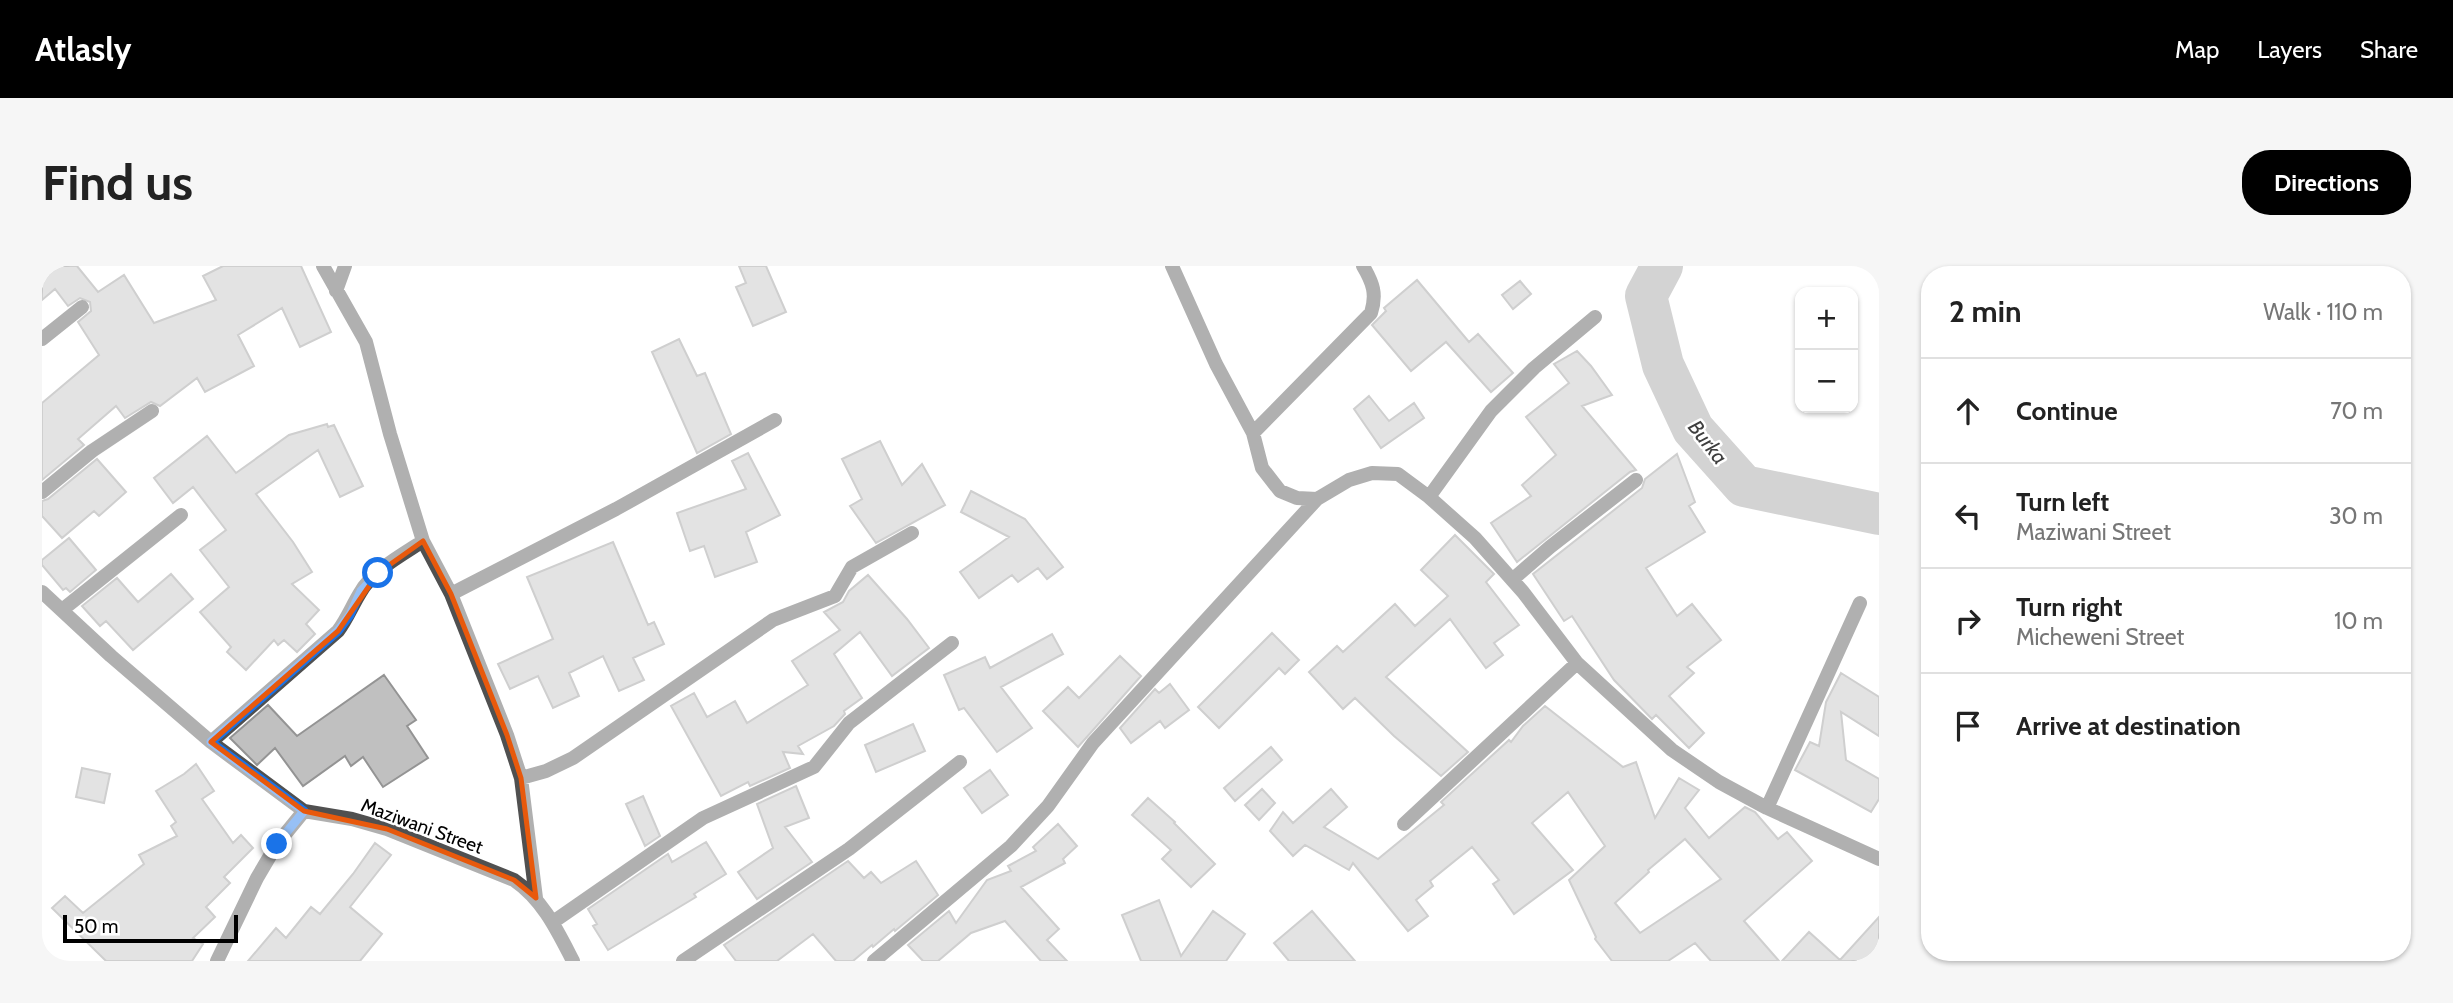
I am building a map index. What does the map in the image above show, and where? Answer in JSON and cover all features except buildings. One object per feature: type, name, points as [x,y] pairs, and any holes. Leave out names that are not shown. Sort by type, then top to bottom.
[{"type":"street","points":[[323,266],[366,342],[390,434],[423,541],[452,594],[477,654],[521,778],[536,898]]},
{"type":"street","points":[[336,291],[345,266]]},
{"type":"street","points":[[1172,266],[1216,364],[1253,433],[1262,468],[1280,491],[1297,498],[1317,499]]},
{"type":"street","points":[[1253,433],[1371,313],[1375,290],[1363,266]]},
{"type":"street","points":[[42,339],[82,307]]},
{"type":"street","points":[[1429,497],[1491,411],[1534,368],[1595,317]]},
{"type":"street","points":[[42,492],[92,451],[152,411]]},
{"type":"street","points":[[452,594],[616,509],[775,420]]},
{"type":"street","points":[[874,961],[1011,846],[1048,806],[1093,743],[1317,499],[1349,480],[1372,473],[1398,474],[1429,497],[1475,538],[1513,580],[1577,663],[1672,750],[1719,782],[1767,808],[1879,859]]},
{"type":"street","points":[[1513,580],[1550,547],[1636,480]]},
{"type":"street","points":[[62,610],[181,515]]},
{"type":"street","points":[[521,778],[547,771],[573,758],[773,620],[835,596],[852,567],[912,533]]},
{"type":"street","points":[[211,742],[338,631],[350,615],[361,591],[378,573],[423,541]]},
{"type":"street","name":"Maziwani Street","points":[[42,592],[211,742],[304,811],[352,819],[387,829],[514,880],[536,898],[553,922],[573,961]]},
{"type":"street","points":[[1767,808],[1860,603]]},
{"type":"street","points":[[553,922],[703,818],[814,767],[849,723],[953,643]]},
{"type":"street","points":[[1404,824],[1577,663]]},
{"type":"street","points":[[683,961],[849,849],[960,762]]},
{"type":"street","points":[[217,961],[264,866],[277,844],[304,811]]},
{"type":"highlighted area","points":[[423,541],[451,594],[507,735],[521,778],[536,898],[514,880],[387,829],[304,811],[211,742],[338,631],[378,573]]},
{"type":"waterway","name":"Burka","points":[[1662,266],[1646,296],[1663,365],[1693,429],[1744,486],[1879,514]]},
{"type":"route","points":[[277,844],[304,811],[211,742],[338,631],[350,615],[361,591],[378,573]]}]
